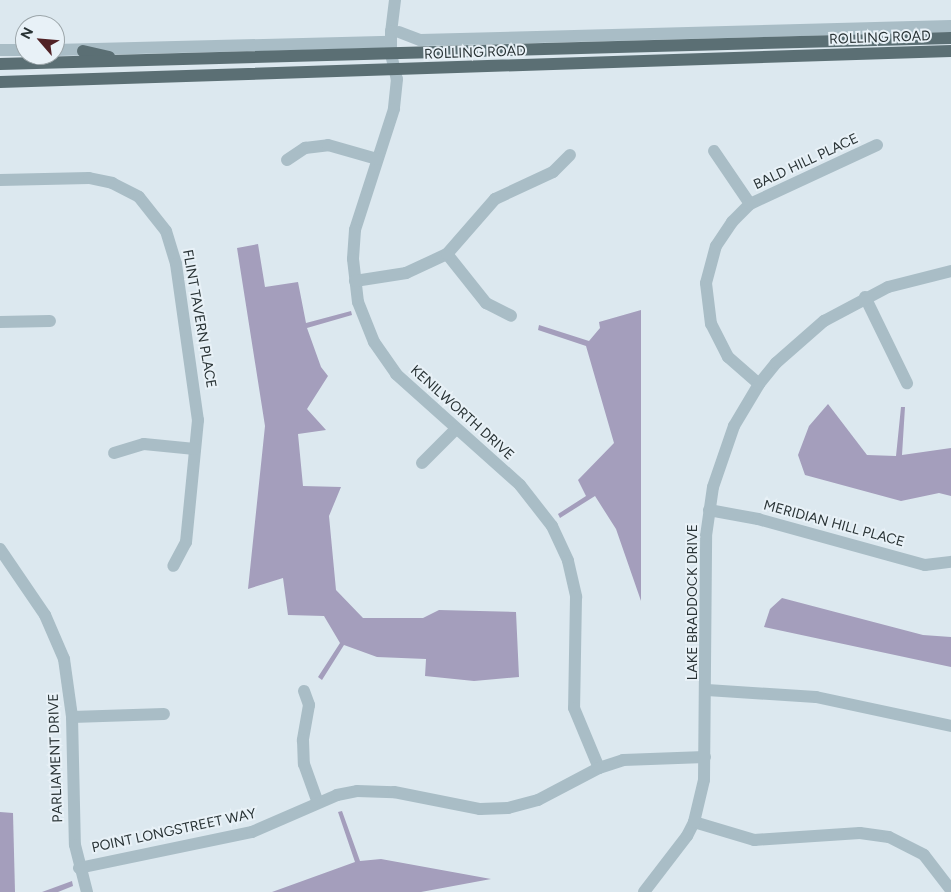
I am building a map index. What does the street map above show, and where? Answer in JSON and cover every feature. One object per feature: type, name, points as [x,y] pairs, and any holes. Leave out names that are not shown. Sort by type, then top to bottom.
[{"type":"main road","name":"ROLLING ROAD","points":[[0,64],[394,50],[951,38]]},
{"type":"main road","points":[[83,51],[124,61]]},
{"type":"main road","name":"ROLLING ROAD","points":[[0,82],[396,71],[951,51]]},
{"type":"street","name":"KENILWORTH DRIVE","points":[[395,0],[394,50],[396,71],[394,109],[355,230],[355,281],[364,320],[385,360],[409,387],[525,491],[552,526],[562,545],[572,579],[577,613],[574,708],[599,768]]},
{"type":"street","name":"KENILWORTH DRIVE","points":[[394,15],[399,32],[394,50]]},
{"type":"street","name":"ROLLING ROAD","points":[[399,32],[420,40],[951,26]]},
{"type":"street","points":[[0,50],[15,50]]},
{"type":"street","name":"ROLLING ROAD","points":[[65,50],[394,50]]},
{"type":"street","points":[[287,160],[305,148],[328,145],[377,159]]},
{"type":"street","name":"BALD HILL PLACE","points":[[759,384],[738,368],[722,347],[711,324],[706,297],[708,271],[716,246],[732,222],[750,204],[877,145]]},
{"type":"street","points":[[714,151],[750,204]]},
{"type":"street","points":[[355,281],[406,272],[447,254],[495,199],[511,189],[553,172],[570,155]]},
{"type":"street","name":"FLINT TAVERN PLACE","points":[[0,180],[99,179],[126,188],[156,215],[170,238],[198,398],[186,542],[173,566]]},
{"type":"street","points":[[447,254],[486,303],[511,316]]},
{"type":"street","name":"LAKE BRADDOCK DRIVE","points":[[644,892],[671,860],[694,822],[704,780],[707,690],[706,551],[709,510],[728,440],[759,384],[809,332],[865,297],[900,282],[951,271]]},
{"type":"street","points":[[865,297],[907,383]]},
{"type":"street","points":[[0,322],[50,321]]},
{"type":"street","points":[[422,463],[456,429]]},
{"type":"street","points":[[114,453],[144,444],[195,449]]},
{"type":"street","name":"MERIDIAN HILL PLACE","points":[[709,510],[758,519],[925,565],[951,562]]},
{"type":"street","name":"PARLIAMENT DRIVE","points":[[0,549],[58,641],[68,675],[72,717],[73,827],[79,868],[87,892]]},
{"type":"street","points":[[707,690],[816,697],[951,726]]},
{"type":"street","points":[[304,691],[309,705],[303,740],[304,764],[318,803]]},
{"type":"street","points":[[72,717],[164,714]]},
{"type":"street","name":"POINT LONGSTREET WAY","points":[[79,868],[252,832],[337,795],[374,790],[480,809],[508,808],[538,800],[599,768],[633,759],[705,757]]},
{"type":"street","points":[[694,822],[754,840],[860,833],[889,837],[924,855],[951,890]]},
{"type":"shaded area","points":[[258,244],[265,287],[298,282],[306,323],[351,311],[352,315],[307,328],[321,367],[328,376],[307,409],[326,430],[298,434],[303,486],[341,487],[329,516],[336,590],[363,618],[423,618],[439,610],[516,612],[519,677],[474,681],[425,676],[426,659],[377,657],[344,645],[322,680],[318,677],[340,643],[324,616],[288,615],[283,578],[248,589],[265,426],[237,248]]},
{"type":"shaded area","points":[[641,310],[641,601],[616,529],[595,496],[560,518],[558,514],[586,496],[578,480],[614,443],[586,346],[538,330],[539,325],[589,341],[600,328],[599,322]]},
{"type":"shaded area","points":[[828,404],[867,455],[896,456],[901,407],[905,407],[902,455],[951,448],[951,496],[939,493],[901,501],[805,475],[798,455],[809,426]]},
{"type":"shaded area","points":[[782,598],[923,635],[951,637],[951,667],[764,627],[770,609]]},
{"type":"shaded area","points":[[342,811],[360,861],[381,859],[491,879],[421,892],[272,892],[355,862],[338,812]]},
{"type":"shaded area","points":[[0,812],[13,813],[15,892],[0,892]]},
{"type":"shaded area","points":[[72,881],[73,886],[58,892],[42,892]]}]
